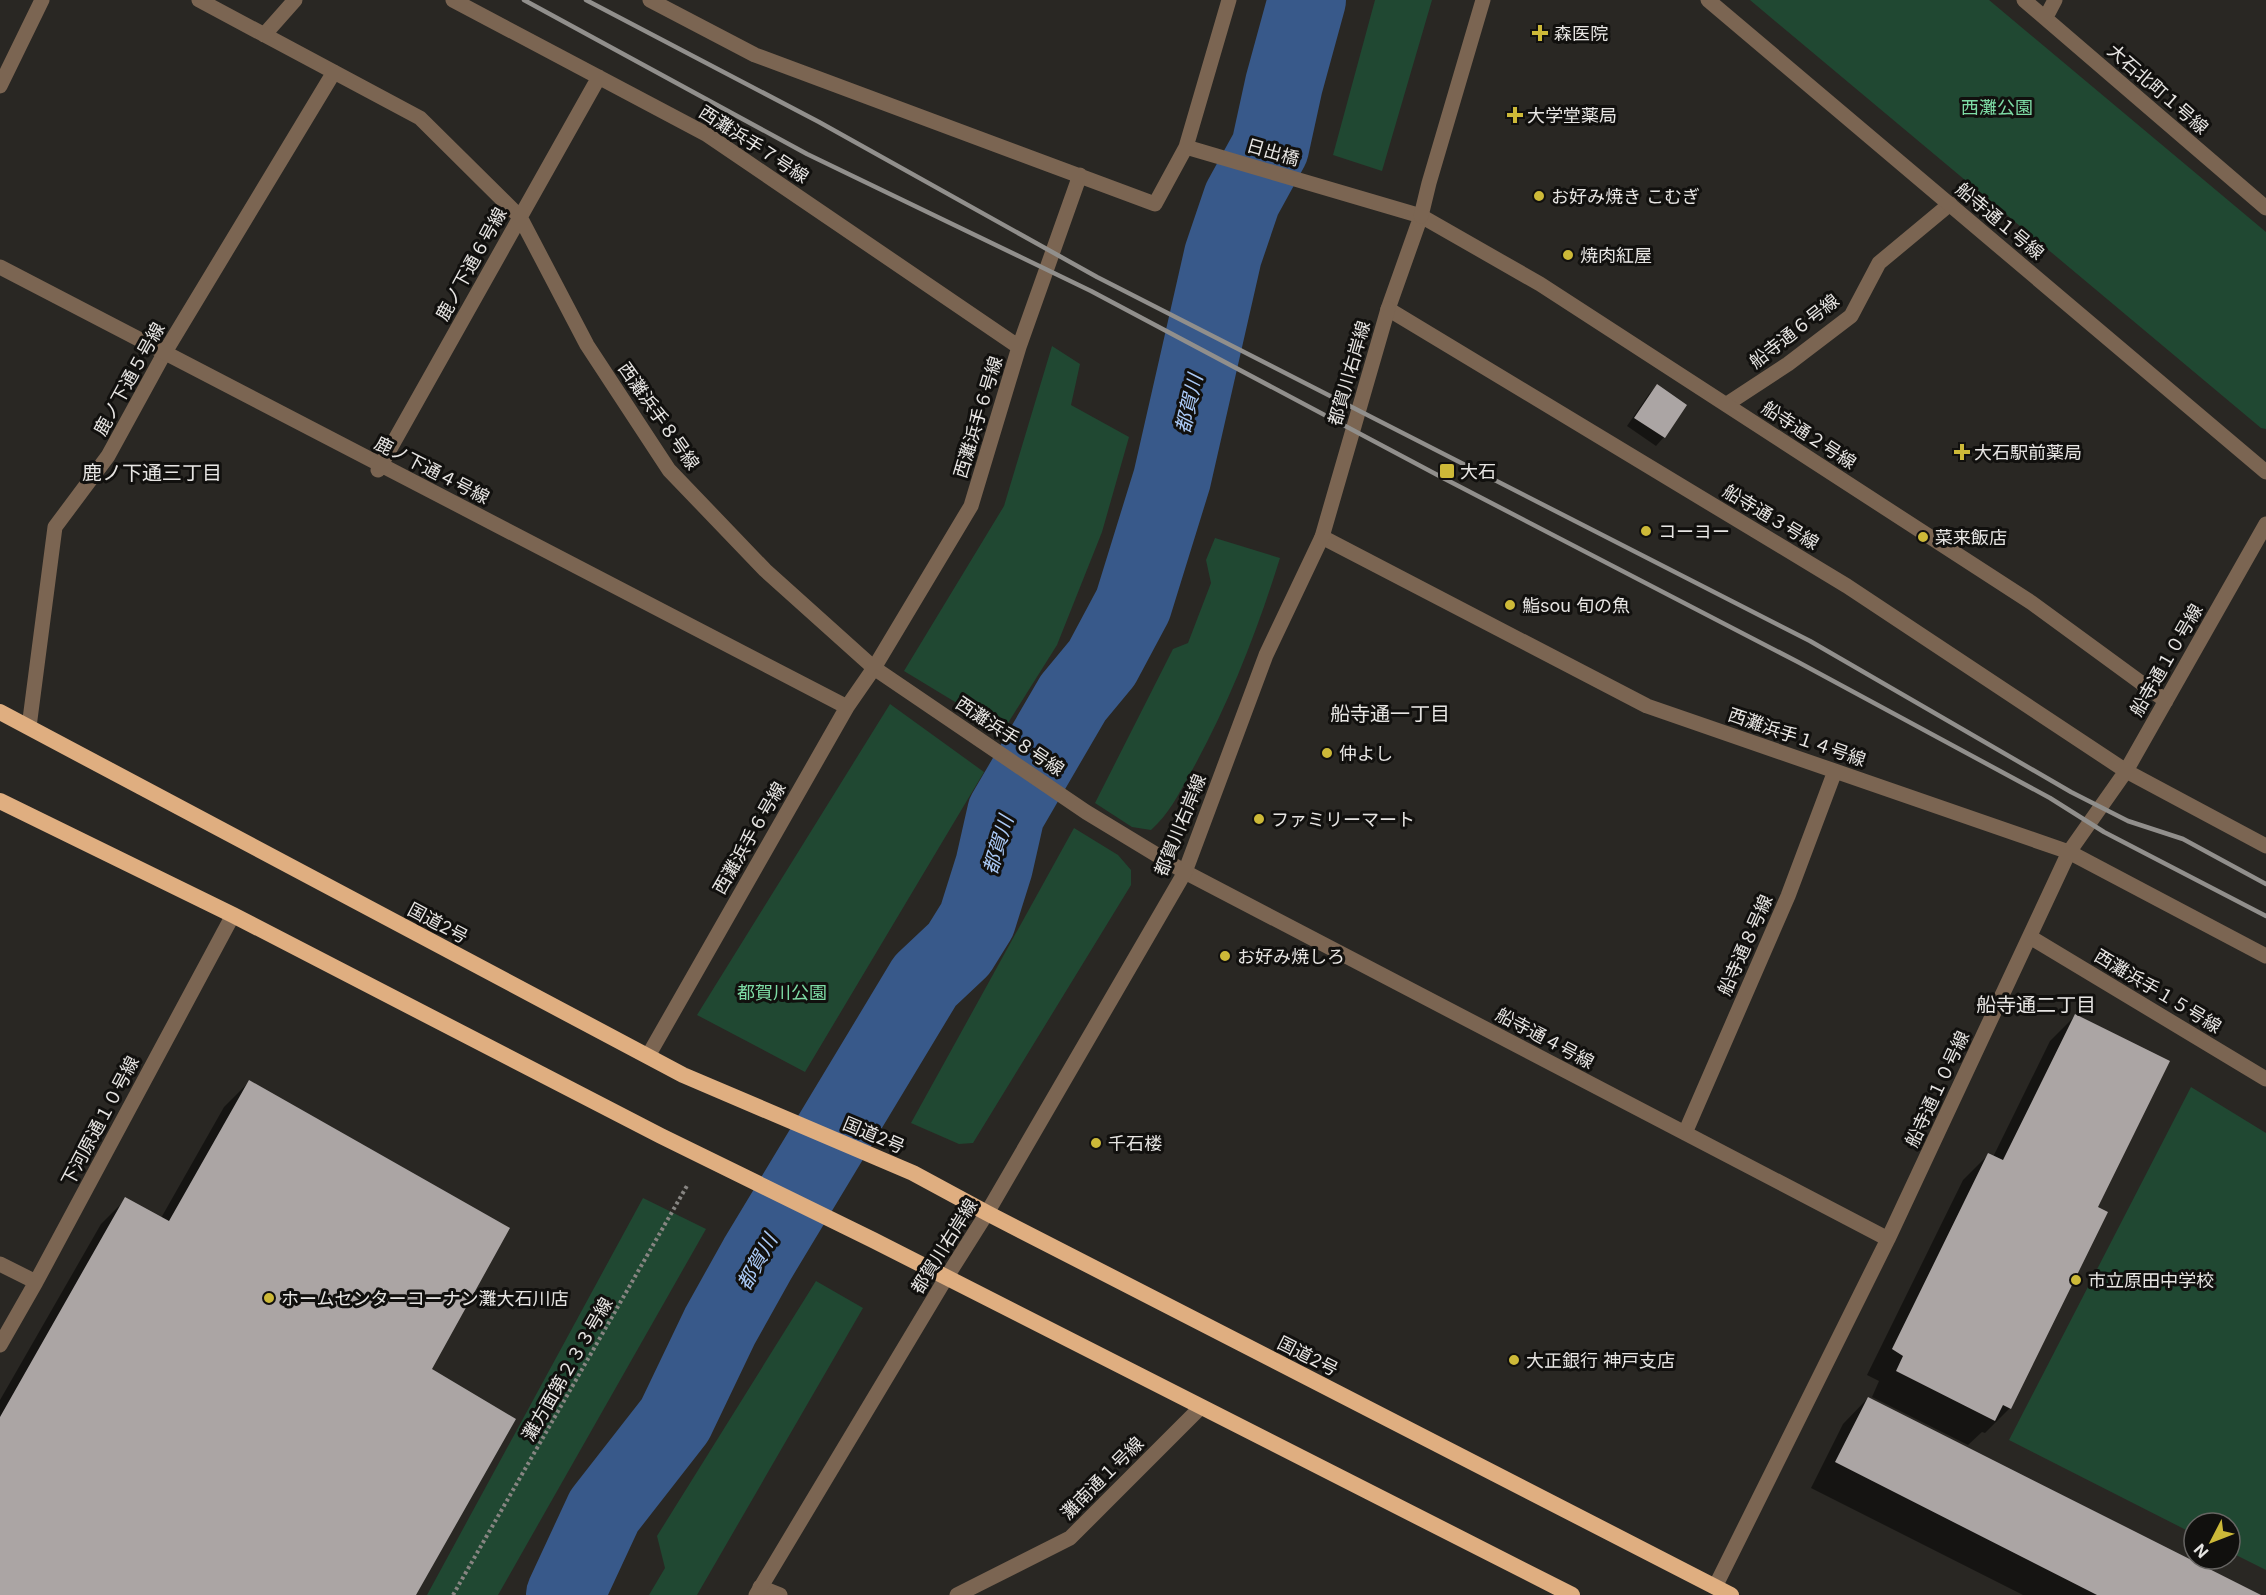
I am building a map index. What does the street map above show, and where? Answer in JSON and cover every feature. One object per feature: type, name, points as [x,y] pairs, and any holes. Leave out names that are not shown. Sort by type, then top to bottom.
[{"type":"highway","name":"国道2号","points":[[0,712],[683,1075],[913,1173],[1731,1595]]},
{"type":"highway","points":[[0,801],[233,915],[661,1136],[873,1240],[1572,1595]]},
{"type":"street","points":[[0,86],[42,0]]},
{"type":"street","name":"西灘浜手８号線","points":[[199,0],[420,118],[520,217],[587,345],[669,470],[765,570],[874,668],[1086,812],[1185,872]]},
{"type":"street","points":[[264,35],[296,0]]},
{"type":"street","name":"西灘浜手７号線","points":[[453,0],[706,134],[1019,347]]},
{"type":"street","points":[[650,0],[755,55],[1155,204],[1186,147],[1229,0]]},
{"type":"street","name":"都賀川右岸線","points":[[758,1591],[987,1213],[1185,872],[1266,655],[1322,537],[1388,309],[1421,216],[1483,0]]},
{"type":"street","name":"船寺通１号線","points":[[1708,0],[2266,472]]},
{"type":"street","name":"大石北町１号線","points":[[2024,0],[2266,208]]},
{"type":"street","points":[[2046,17],[2055,0]]},
{"type":"street","name":"鹿ノ下通５号線","points":[[28,727],[55,527],[108,456],[165,352],[334,72]]},
{"type":"street","name":"鹿ノ下通６号線","points":[[379,467],[599,77]]},
{"type":"street","name":"日出橋","points":[[1186,147],[1421,216]]},
{"type":"street","name":"西灘浜手６号線","points":[[648,1056],[847,706],[874,668],[971,506],[1019,347],[1080,175]]},
{"type":"street","name":"船寺通６号線","points":[[1727,404],[1788,363],[1851,316],[1879,263],[1950,204]]},
{"type":"street","name":"船寺通２号線","points":[[1421,216],[1540,284],[1727,404],[2032,603],[2166,701]]},
{"type":"street","name":"鹿ノ下通４号線","points":[[0,267],[165,352],[379,467],[847,706]]},
{"type":"street","name":"船寺通３号線","points":[[1388,309],[1847,586],[2126,771],[2266,846]]},
{"type":"street","name":"船寺通１０号線","points":[[1715,1587],[1887,1239],[2069,852],[2126,771],[2266,524]]},
{"type":"street","name":"西灘浜手１４号線","points":[[1322,537],[1647,706],[2069,852],[2266,956]]},
{"type":"street","name":"船寺通８号線","points":[[1685,1133],[1788,896],[1835,771]]},
{"type":"street","name":"船寺通４号線","points":[[1185,872],[1887,1239]]},
{"type":"street","name":"下河原通１０号線","points":[[0,1345],[233,915]]},
{"type":"street","name":"西灘浜手１５号線","points":[[2030,937],[2266,1079]]},
{"type":"street","points":[[0,1264],[36,1282]]},
{"type":"street","name":"灘南通１号線","points":[[957,1595],[1071,1538],[1201,1407]]},
{"type":"street","points":[[758,1591],[780,1595]]},
{"type":"path","name":"灘方面第２３３号線","points":[[453,1595],[704,1156]]},
{"type":"green space","points":[[1375,0],[1432,0],[1382,171],[1333,155]]},
{"type":"green space","name":"西灘公園","points":[[1750,0],[1989,0],[2266,232],[2266,429],[2261,428]]},
{"type":"green space","points":[[1052,346],[1080,364],[1071,405],[1129,437],[1102,532],[1057,645],[1003,731],[904,671],[1004,506]]},
{"type":"green space","points":[[1215,538],[1280,558],[1241,668],[1190,774],[1168,811],[1151,830],[1132,827],[1095,803],[1173,649],[1188,643],[1211,583],[1206,560]]},
{"type":"green space","name":"都賀川公園","points":[[890,704],[984,772],[805,1072],[697,1015]]},
{"type":"green space","points":[[1074,828],[1118,855],[1131,870],[1131,885],[973,1143],[959,1144],[911,1123]]},
{"type":"green space","points":[[2191,1087],[2266,1133],[2266,1570],[2242,1558],[2242,1511],[2182,1511],[2182,1528],[2009,1440]]},
{"type":"green space","points":[[643,1198],[706,1229],[498,1595],[427,1595]]},
{"type":"green space","points":[[816,1281],[863,1308],[697,1595],[649,1595],[665,1568],[657,1536]]},
{"type":"building","points":[[1657,384],[1687,405],[1665,438],[1634,418]]},
{"type":"building","points":[[2075,1014],[2170,1061],[2098,1207],[2108,1212],[2011,1409],[2003,1405],[1995,1421],[1896,1371],[1903,1356],[1892,1349],[1988,1153],[2003,1160]]},
{"type":"building","name":"ホームセンターコーナン灘大石川店","points":[[249,1080],[510,1228],[432,1369],[516,1419],[416,1595],[0,1595],[0,1417],[125,1197],[169,1221]]},
{"type":"building","points":[[1868,1397],[2182,1555],[2182,1571],[2213,1571],[2261,1595],[2097,1595],[1835,1462]]},
{"type":"waterway","name":"都賀川","points":[[565,1595],[604,1511],[675,1420],[720,1326],[758,1258],[925,981],[959,949],[977,920],[994,866],[1006,813],[1073,698],[1102,663],[1133,605],[1172,479],[1223,255],[1242,199],[1270,148],[1284,84],[1307,0]]},
{"type":"railway","points":[[524,0],[807,154],[1091,291],[1445,479],[1798,662],[2050,798],[2104,832],[2266,916]]},
{"type":"railway","points":[[586,0],[819,122],[1097,277],[1810,641],[2071,792],[2128,821],[2183,839],[2266,884]]},
{"type":"place","name":"森医院","points":[[1540,33]]},
{"type":"place","name":"大学堂薬局","points":[[1515,115]]},
{"type":"place","name":"お好み焼き こむぎ","points":[[1539,196]]},
{"type":"place","name":"焼肉紅屋","points":[[1568,255]]},
{"type":"place","name":"大石駅前薬局","points":[[1962,452]]},
{"type":"place","name":"大石","points":[[1447,471]]},
{"type":"place","name":"コーヨー","points":[[1646,531]]},
{"type":"place","name":"菜来飯店","points":[[1923,537]]},
{"type":"place","name":"鮨sou 旬の魚","points":[[1510,605]]},
{"type":"place","name":"仲よし","points":[[1327,753]]},
{"type":"place","name":"ファミリーマート","points":[[1259,819]]},
{"type":"place","name":"お好み焼しろ","points":[[1225,956]]},
{"type":"place","name":"千石楼","points":[[1096,1143]]},
{"type":"place","name":"市立原田中学校","points":[[2076,1280]]},
{"type":"place","name":"ホームセンターコーナン灘大石川店","points":[[269,1298]]},
{"type":"place","name":"大正銀行 神戸支店","points":[[1514,1360]]},
{"type":"district","name":"鹿ノ下通三丁目","points":[[152,473]]},
{"type":"district","name":"船寺通一丁目","points":[[1390,714]]},
{"type":"district","name":"船寺通二丁目","points":[[2036,1005]]}]
